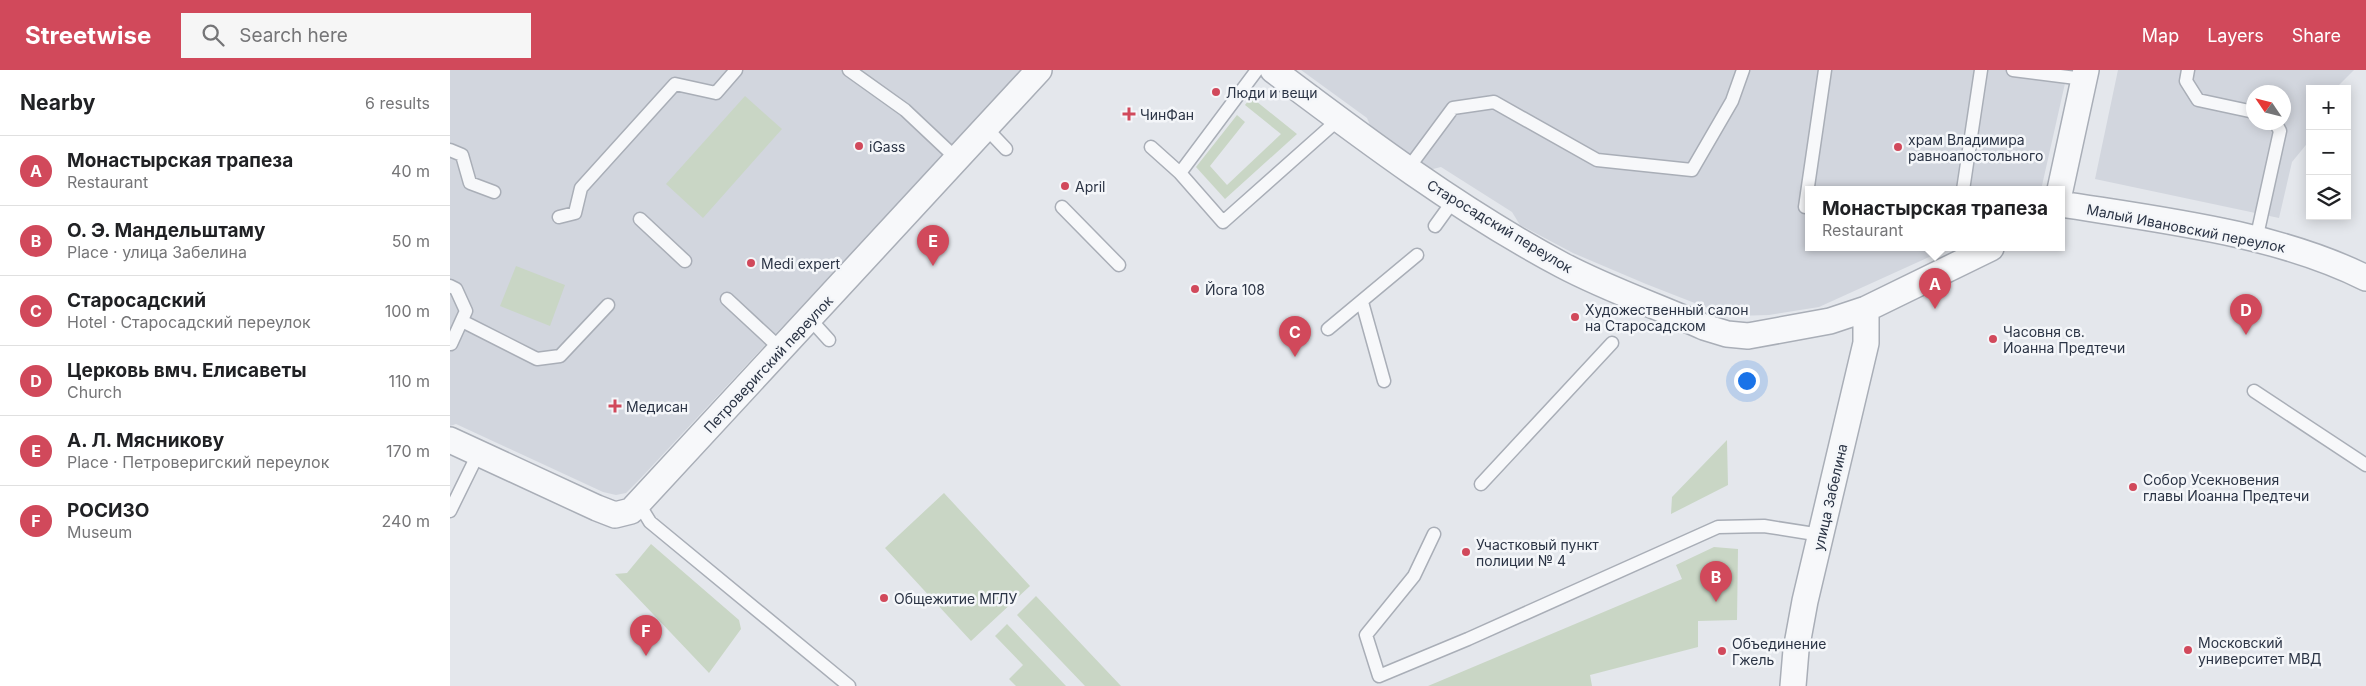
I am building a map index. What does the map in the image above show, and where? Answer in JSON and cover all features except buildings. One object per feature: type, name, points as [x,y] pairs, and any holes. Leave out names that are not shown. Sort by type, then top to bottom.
[{"type":"street","name":"Петроверигский переулок","points":[[459,449],[615,515],[631,511],[810,320],[1039,70]]},
{"type":"street","name":"Старосадский переулок","points":[[1273,70],[1407,170],[1453,200],[1564,266],[1704,327],[1727,334],[1748,336],[1830,321],[1866,309]]},
{"type":"street","points":[[2061,186],[2085,75]]},
{"type":"street","name":"Малый Ивановский переулок","points":[[2065,205],[2256,240],[2312,255],[2366,278]]},
{"type":"street","points":[[1866,309],[1985,251]]},
{"type":"street","name":"улица Забелина","points":[[1793,686],[1796,650],[1805,601],[1866,342],[1866,309]]},
{"type":"lane","points":[[559,217],[575,213],[581,188],[675,84],[716,93],[736,70]]},
{"type":"lane","points":[[849,70],[904,110],[957,159]]},
{"type":"lane","points":[[1180,173],[1257,70]]},
{"type":"lane","points":[[1407,170],[1453,108],[1494,102],[1597,160],[1692,170],[1732,101],[1743,70]]},
{"type":"lane","points":[[1808,186],[1825,70]]},
{"type":"lane","points":[[1963,186],[1981,70]]},
{"type":"lane","points":[[2013,70],[2085,75]]},
{"type":"lane","points":[[2188,70],[2186,81],[2198,100],[2246,110]]},
{"type":"lane","points":[[1151,147],[1180,173],[1223,222],[1339,119]]},
{"type":"lane","points":[[986,128],[1006,149]]},
{"type":"lane","points":[[2256,240],[2279,130]]},
{"type":"lane","points":[[450,150],[462,155],[470,183],[494,192]]},
{"type":"lane","points":[[1435,226],[1453,200]]},
{"type":"lane","points":[[1062,207],[1119,265]]},
{"type":"lane","points":[[640,219],[685,261]]},
{"type":"lane","points":[[1328,329],[1416,255]]},
{"type":"lane","points":[[450,286],[456,288],[466,312],[452,344]]},
{"type":"lane","points":[[727,299],[782,350]]},
{"type":"lane","points":[[1362,302],[1384,381]]},
{"type":"lane","points":[[462,321],[537,359],[560,356],[608,305]]},
{"type":"lane","points":[[810,320],[829,340]]},
{"type":"lane","points":[[1481,484],[1612,344]]},
{"type":"lane","points":[[2254,391],[2366,465]]},
{"type":"lane","points":[[450,511],[459,449]]},
{"type":"lane","points":[[639,504],[650,522],[849,686]]},
{"type":"lane","points":[[1434,534],[1414,576],[1366,636],[1379,676],[1468,639],[1718,527],[1764,526],[1821,535]]},
{"type":"shaded area","points":[[450,70],[1022,70],[639,480],[626,493],[616,495],[603,492],[456,424],[450,426]]},
{"type":"shaded area","points":[[1301,70],[2068,70],[2042,186],[1805,186],[1805,251],[1942,251],[1819,307],[1769,315],[1735,316],[1710,309],[1573,253],[1520,225],[1512,212],[1441,167],[1429,170],[1372,130],[1367,118]]},
{"type":"shaded area","points":[[2118,70],[2354,70],[2339,85],[2306,85],[2306,145],[2292,162],[2279,218],[2095,179]]},
{"type":"green space","points":[[745,96],[782,129],[703,218],[666,184]]},
{"type":"green space","points":[[1251,97],[1297,134],[1225,199],[1196,167],[1237,115],[1245,122],[1210,166],[1227,185],[1281,134],[1245,105]]},
{"type":"green space","points":[[516,266],[565,285],[550,326],[500,306]]},
{"type":"green space","points":[[1727,440],[1728,485],[1671,514],[1672,497]]},
{"type":"green space","points":[[944,493],[1030,586],[971,641],[885,548]]},
{"type":"green space","points":[[651,544],[739,620],[741,629],[709,673],[615,574],[627,573]]},
{"type":"green space","points":[[1714,547],[1738,549],[1737,620],[1698,621],[1698,647],[1590,675],[1592,686],[1428,686],[1682,579],[1676,565]]},
{"type":"green space","points":[[1036,596],[1121,686],[1085,686],[1017,615]]},
{"type":"green space","points":[[1007,624],[1066,686],[1016,686],[1009,679],[1023,665],[995,636]]},
{"type":"place","name":"Люди и вещи","points":[[1216,92]]},
{"type":"place","name":"ЧинФан","points":[[1129,114]]},
{"type":"place","name":"iGass","points":[[859,146]]},
{"type":"place","name":"храм Владимира равноапостольного","points":[[1898,147]]},
{"type":"place","name":"April","points":[[1065,186]]},
{"type":"place","name":"Medi expert","points":[[751,263]]},
{"type":"place","name":"А. Л. Мясникову","points":[[933,266]]},
{"type":"place","name":"Йога 108","points":[[1195,289]]},
{"type":"place","name":"Монастырская трапеза","points":[[1935,309]]},
{"type":"place","name":"Художественный салон на Старосадском","points":[[1575,317]]},
{"type":"place","name":"Церковь вмч. Елисаветы","points":[[2246,335]]},
{"type":"place","name":"Часовня св. Иоанна Предтечи","points":[[1993,339]]},
{"type":"place","name":"Старосадский","points":[[1295,357]]},
{"type":"place","name":"Медисан","points":[[615,406]]},
{"type":"place","name":"Собор Усекновения главы Иоанна Предтечи","points":[[2133,487]]},
{"type":"place","name":"Участковый пункт полиции № 4","points":[[1466,552]]},
{"type":"place","name":"Общежитие МГЛУ","points":[[884,598]]},
{"type":"place","name":"О. Э. Мандельштаму","points":[[1716,602]]},
{"type":"place","name":"Московский университет МВД","points":[[2188,650]]},
{"type":"place","name":"Объединение Гжель","points":[[1722,651]]},
{"type":"place","name":"РОСИЗО","points":[[646,656]]}]
